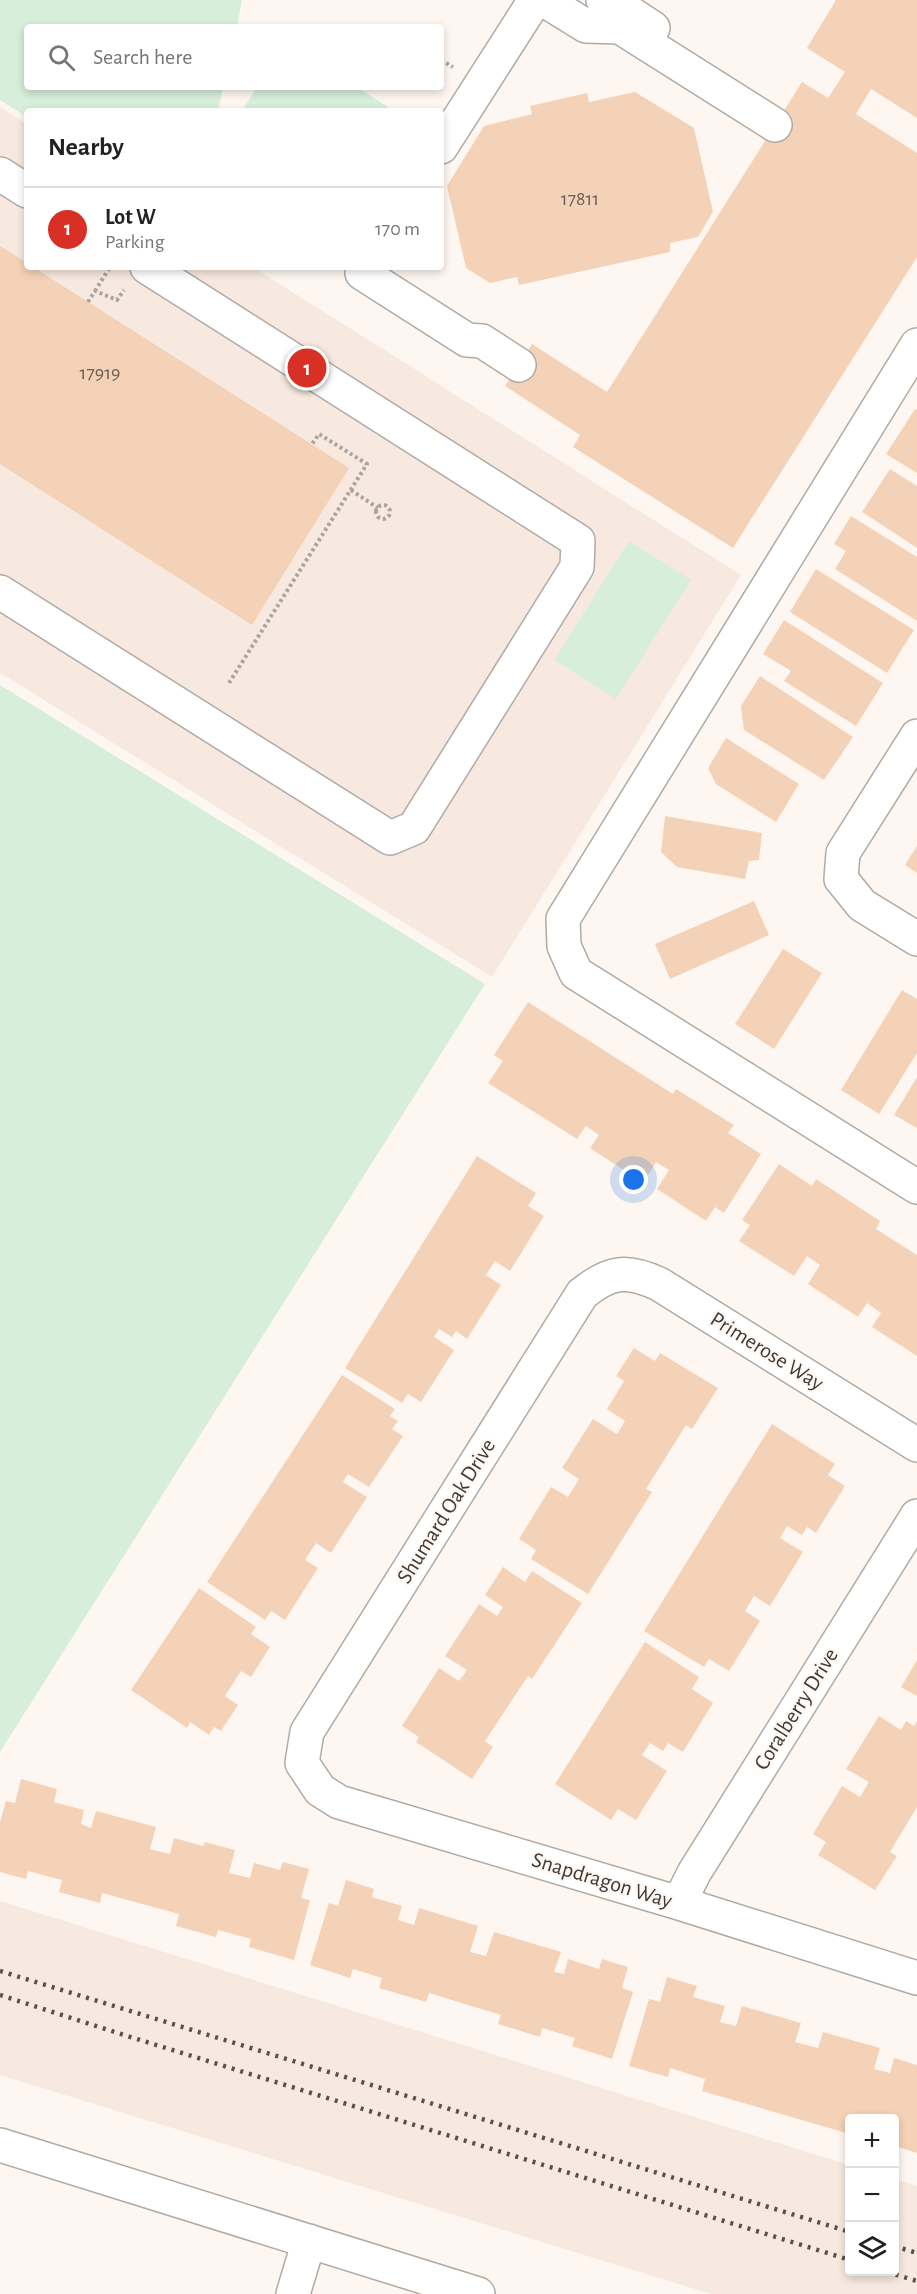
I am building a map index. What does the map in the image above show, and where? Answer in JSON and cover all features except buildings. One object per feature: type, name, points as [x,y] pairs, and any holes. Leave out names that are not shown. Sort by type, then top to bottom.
[{"type":"street","points":[[444,142],[535,0]]},
{"type":"street","points":[[544,0],[586,26],[620,27],[780,118],[610,0],[603,0]]},
{"type":"street","points":[[0,174],[24,189]]},
{"type":"street","points":[[0,592],[390,838],[414,828],[577,567],[578,541],[152,270]]},
{"type":"street","points":[[362,270],[468,340],[482,341],[519,365]]},
{"type":"street","points":[[917,345],[562,920],[564,946],[576,973],[917,1187]]},
{"type":"street","points":[[917,736],[843,853],[841,879],[862,905],[917,939]]},
{"type":"street","name":"Primerose Way","points":[[612,1275],[639,1275],[659,1284],[917,1445]]},
{"type":"street","name":"Shumard Oak Drive","points":[[302,1763],[307,1732],[582,1294],[597,1282],[612,1275]]},
{"type":"street","name":"Coralberry Drive","points":[[679,1903],[694,1872],[917,1516]]},
{"type":"street","name":"Snapdragon Way","points":[[302,1763],[320,1790],[339,1802],[679,1903],[917,1978]]},
{"type":"street","points":[[0,2145],[478,2294]]},
{"type":"street","points":[[293,2294],[309,2241]]},
{"type":"path","points":[[88,302],[108,270]]},
{"type":"path","points":[[95,291],[117,300]]},
{"type":"path","points":[[229,683],[367,464],[319,434],[312,444]]},
{"type":"path","points":[[351,490],[378,508]]},
{"type":"shaded area","points":[[0,107],[24,122],[24,270],[258,270],[741,575],[492,977],[0,673]]},
{"type":"shaded area","points":[[0,1901],[845,2164],[845,2276],[899,2276],[899,2180],[917,2186],[917,2294],[711,2294],[0,2075]]},
{"type":"green space","points":[[0,0],[242,0],[238,24],[24,24],[24,90],[222,90],[219,108],[24,108],[24,115],[0,100]]},
{"type":"green space","points":[[255,90],[362,90],[389,108],[244,108]]},
{"type":"green space","points":[[629,541],[691,580],[616,699],[554,660]]},
{"type":"green space","points":[[0,685],[485,984],[0,1752]]},
{"type":"railway","points":[[0,1971],[845,2230]]},
{"type":"railway","points":[[0,1995],[845,2258]]},
{"type":"railway","points":[[899,2248],[917,2253]]},
{"type":"railway","points":[[899,2276],[917,2281]]},
{"type":"place","name":"Lot W","points":[[307,368]]}]
